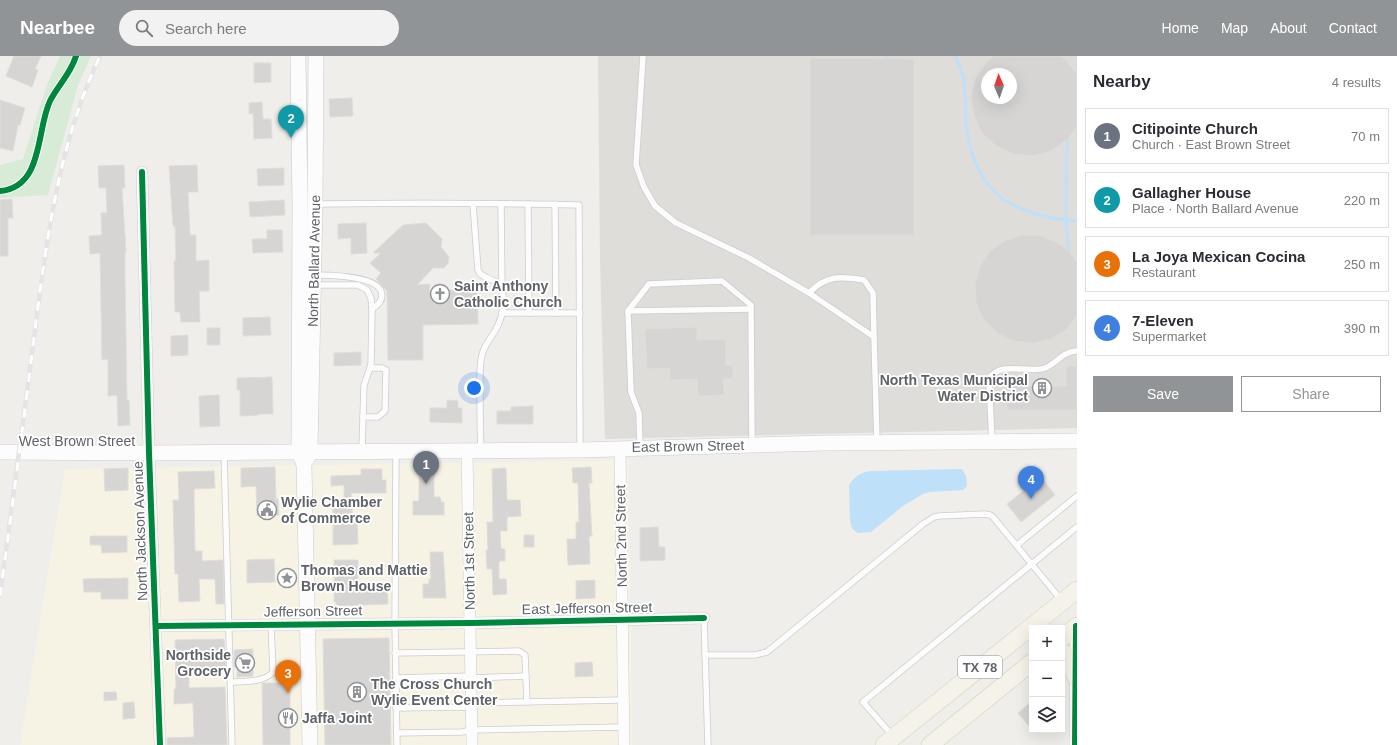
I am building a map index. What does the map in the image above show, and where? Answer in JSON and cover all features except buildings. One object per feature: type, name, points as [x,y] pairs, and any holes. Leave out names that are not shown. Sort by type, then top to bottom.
[{"type":"main road","name":"North Ballard Avenue","points":[[298,56],[300,205],[306,280],[304,465],[310,745]]},
{"type":"main road","name":"North Ballard Avenue","points":[[306,280],[315,204],[316,56]]},
{"type":"main road","name":"East Brown Street","points":[[304,451],[580,450],[640,447],[1077,441]]},
{"type":"main road","name":"West Brown Street","points":[[0,452],[149,453],[304,451]]},
{"type":"main road","name":"TX 78","points":[[889,741],[1077,590]]},
{"type":"main road","points":[[1065,636],[1077,626]]},
{"type":"main road","points":[[1065,654],[1068,655],[1076,678]]},
{"type":"main road","name":"TX 78","points":[[940,739],[1029,665]]},
{"type":"street","name":"North Jackson Avenue","points":[[142,172],[149,453],[160,745]]},
{"type":"street","name":"North 2nd Street","points":[[620,448],[624,745]]},
{"type":"street","name":"North 1st Street","points":[[472,745],[470,622],[474,450]]},
{"type":"street","name":"East Jefferson Street","points":[[470,622],[704,618]]},
{"type":"street","name":"Jefferson Street","points":[[156,626],[470,622]]},
{"type":"street","points":[[1075,745],[1077,626]]},
{"type":"lane","points":[[643,56],[636,165],[644,186],[656,206],[676,223],[749,258],[809,293],[874,338]]},
{"type":"lane","points":[[300,205],[424,203],[579,205],[580,450]]},
{"type":"lane","points":[[473,204],[478,270],[482,276],[492,279],[498,283],[502,288],[502,292]]},
{"type":"lane","points":[[474,450],[480,362],[485,347],[495,331],[502,313],[501,204]]},
{"type":"lane","points":[[528,204],[529,313]]},
{"type":"lane","points":[[555,204],[556,313]]},
{"type":"lane","points":[[306,280],[335,276],[359,282],[367,290],[371,298],[370,368],[364,385],[362,450]]},
{"type":"lane","points":[[809,293],[818,284],[834,278],[849,277],[864,280],[873,293],[877,443]]},
{"type":"lane","points":[[306,280],[359,282],[367,280],[374,284],[382,293],[379,304],[372,309]]},
{"type":"lane","points":[[640,447],[639,413],[631,392],[628,311],[650,284],[722,281],[751,305],[752,445]]},
{"type":"lane","points":[[628,311],[751,309]]},
{"type":"lane","points":[[502,313],[580,313]]},
{"type":"lane","points":[[992,442],[989,379],[992,375],[995,372],[1006,369],[1043,369],[1051,365],[1063,355],[1071,351],[1077,351]]},
{"type":"lane","points":[[363,417],[378,417],[384,411],[386,370],[382,368],[370,368]]},
{"type":"lane","points":[[396,450],[395,653],[397,745]]},
{"type":"lane","points":[[224,452],[226,579],[230,624],[232,745]]},
{"type":"lane","points":[[1017,545],[1077,496]]},
{"type":"lane","points":[[705,655],[755,655],[767,652],[934,517],[955,515],[990,515],[997,520],[1063,601]]},
{"type":"lane","points":[[889,741],[863,702],[1077,527]]},
{"type":"lane","points":[[704,618],[708,745]]},
{"type":"lane","points":[[271,624],[273,672]]},
{"type":"lane","points":[[395,653],[522,652],[525,655],[527,702]]},
{"type":"lane","points":[[230,682],[257,680],[268,677],[273,672],[308,672]]},
{"type":"lane","points":[[396,678],[526,676]]},
{"type":"lane","points":[[396,708],[527,702],[623,700]]},
{"type":"lane","points":[[397,733],[623,727]]},
{"type":"shaded area","points":[[598,56],[1077,56],[1077,428],[605,439],[600,261]]},
{"type":"shaded area","points":[[628,460],[632,745],[20,745],[65,469]]},
{"type":"green space","points":[[60,56],[91,56],[78,85],[48,195],[0,198],[0,165],[23,159],[47,85]]},
{"type":"water","points":[[962,469],[966,476],[967,486],[963,490],[929,492],[923,494],[903,506],[871,532],[859,533],[852,528],[850,521],[849,485],[859,475],[872,471]]},
{"type":"waterway","points":[[956,56],[964,85],[967,132],[971,151],[984,179],[997,194],[1024,210],[1056,219],[1077,221]]},
{"type":"waterway","points":[[1067,140],[1066,221],[1069,251]]},
{"type":"railway","points":[[0,596],[42,277],[54,202],[73,127],[85,91],[100,56]]},
{"type":"cycle path","points":[[0,191],[14,187],[24,179],[31,168],[36,155],[50,101],[71,69],[76,56]]},
{"type":"cycle path","points":[[142,172],[149,453],[160,745]]},
{"type":"cycle path","points":[[156,626],[470,623],[704,618]]},
{"type":"cycle path","points":[[1075,745],[1076,626]]},
{"type":"place","name":"Gallagher House","points":[[291,138]]},
{"type":"place","name":"Saint Anthony Catholic Church","points":[[440,294]]},
{"type":"place","name":"North Texas Municipal Water District","points":[[1042,388]]},
{"type":"place","name":"Citipointe Church","points":[[426,484]]},
{"type":"place","name":"7-Eleven","points":[[1031,499]]},
{"type":"place","name":"Wylie Chamber of Commerce","points":[[267,510]]},
{"type":"place","name":"Thomas and Mattie Brown House","points":[[287,578]]},
{"type":"place","name":"Northside Grocery","points":[[245,663]]},
{"type":"place","name":"The Cross Church Wylie Event Center","points":[[357,692]]},
{"type":"place","name":"La Joya Mexican Cocina","points":[[288,693]]},
{"type":"place","name":"Jaffa Joint","points":[[288,718]]}]
